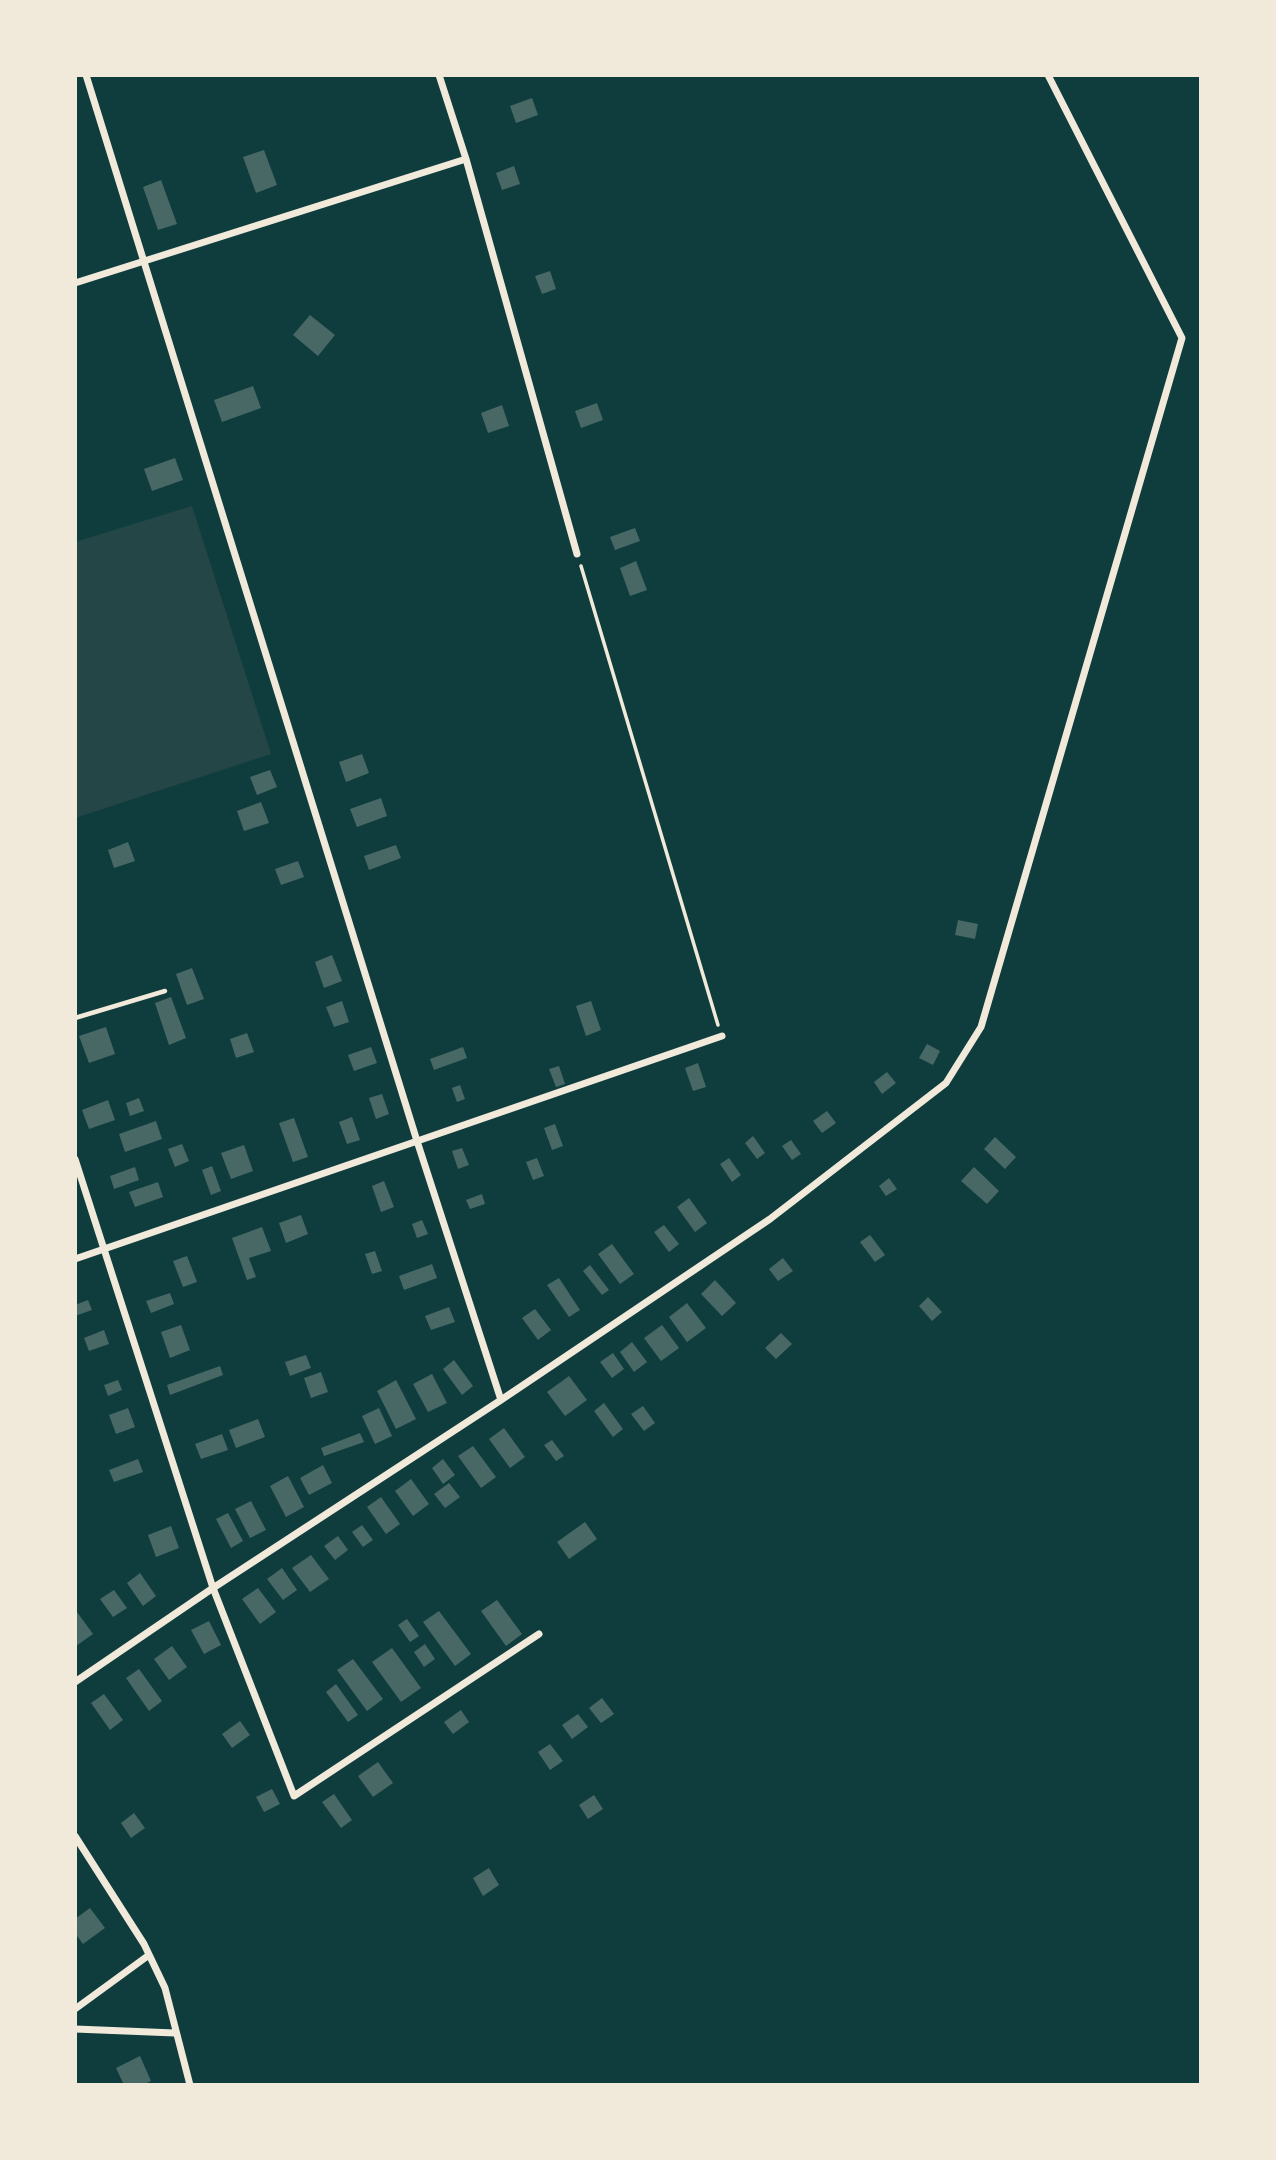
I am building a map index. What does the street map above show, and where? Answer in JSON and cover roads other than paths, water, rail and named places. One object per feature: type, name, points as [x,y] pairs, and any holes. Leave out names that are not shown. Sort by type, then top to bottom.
[{"type":"street","points":[[86,75],[416,1141],[501,1400]]},
{"type":"street","points":[[439,75],[466,159],[577,554]]},
{"type":"street","points":[[75,1682],[770,1219],[946,1083],[981,1027],[1182,338],[1048,75]]},
{"type":"street","points":[[75,283],[466,159]]},
{"type":"street","points":[[75,1259],[722,1036]]},
{"type":"street","points":[[75,1159],[213,1588],[294,1796],[538,1634]]},
{"type":"street","points":[[75,1836],[149,1955],[165,1987],[190,2085]]},
{"type":"street","points":[[75,2010],[149,1955]]},
{"type":"street","points":[[75,2029],[175,2034]]},
{"type":"lane","points":[[75,1018],[165,991]]}]
